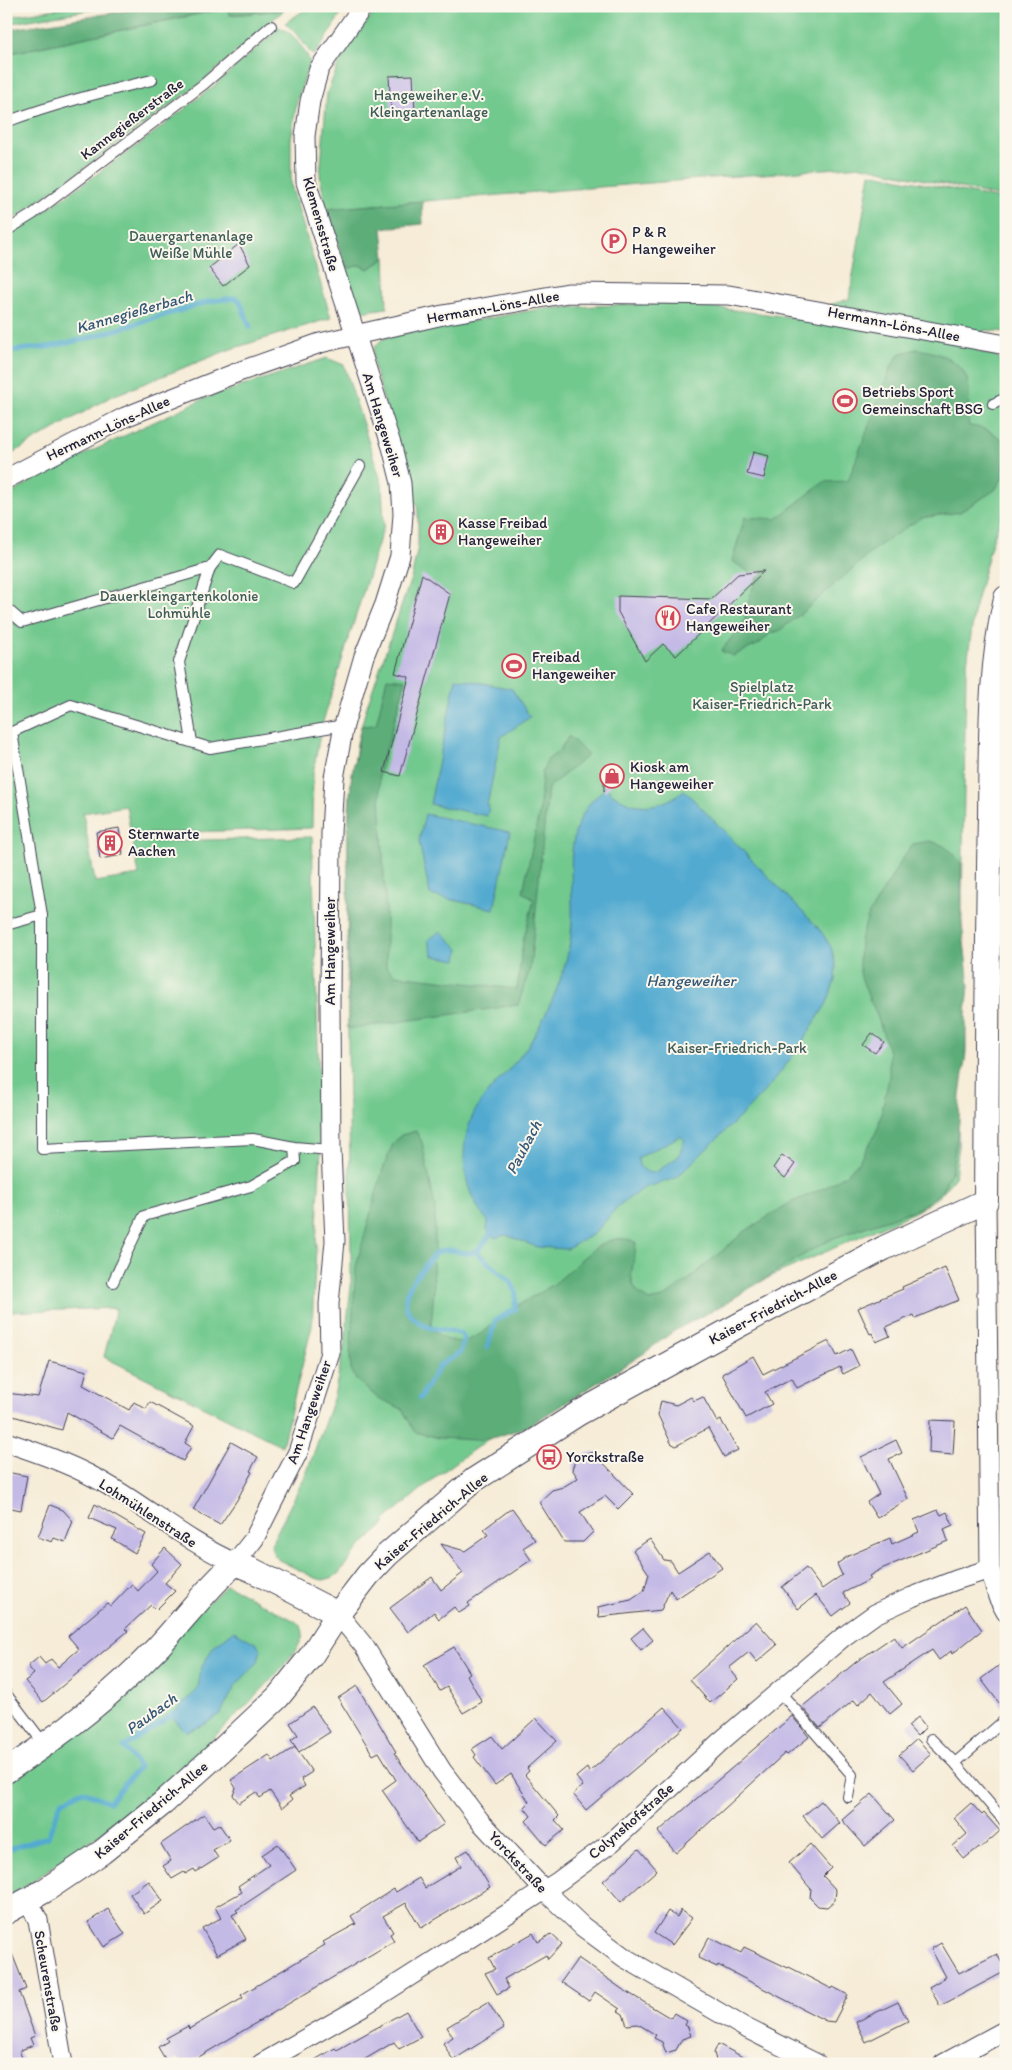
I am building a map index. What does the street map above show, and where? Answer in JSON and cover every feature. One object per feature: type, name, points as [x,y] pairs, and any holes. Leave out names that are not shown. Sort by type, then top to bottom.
[{"type":"street","name":"Klemensstraße","points":[[354,335],[306,182],[305,136],[310,100],[319,69],[363,6]]},
{"type":"street","name":"Hermann-Löns-Allee","points":[[6,479],[125,417],[241,371],[320,343],[443,315],[568,293],[729,295],[1006,345]]},
{"type":"street","name":"Am Hangeweiher","points":[[235,1563],[254,1539],[298,1452],[330,1353],[329,1304],[335,1241],[330,1150],[330,833],[334,778],[344,725],[364,656],[385,604],[400,556],[404,514],[401,483],[392,447],[354,335]]},
{"type":"street","points":[[1006,598],[998,638],[992,700],[988,880],[986,1201],[990,1569],[995,1589],[1006,1612]]},
{"type":"street","name":"Kaiser-Friedrich-Allee","points":[[6,1912],[28,1901],[102,1852],[163,1803],[226,1746],[278,1696],[311,1656],[338,1614],[368,1575],[387,1555],[474,1480],[579,1414],[741,1324],[884,1248],[986,1201]]},
{"type":"street","name":"Lohmühlenstraße","points":[[6,1442],[50,1457],[111,1486],[185,1538],[235,1563]]},
{"type":"street","points":[[6,1771],[45,1746],[130,1674],[157,1648],[212,1584],[235,1563]]},
{"type":"street","name":"Yorckstraße","points":[[235,1563],[338,1614],[364,1646],[442,1771],[480,1821],[545,1891],[583,1927],[625,1958],[744,2027],[817,2064]]},
{"type":"street","name":"Colynshofstraße","points":[[261,2064],[362,2006],[545,1891],[612,1842],[720,1742],[843,1636],[875,1614],[921,1593],[990,1569]]},
{"type":"street","name":"Scheurenstraße","points":[[28,1901],[38,1920],[62,2064]]},
{"type":"street","points":[[943,2064],[1006,2030]]},
{"type":"lane","name":"Kannegießerstraße","points":[[6,231],[33,214],[204,84],[272,26]]},
{"type":"lane","points":[[6,122],[38,110],[152,80]]},
{"type":"lane","points":[[993,404],[1006,398]]},
{"type":"lane","points":[[192,742],[179,662],[210,568],[220,555],[294,583],[360,466]]},
{"type":"lane","points":[[6,608],[22,622],[210,568]]},
{"type":"lane","points":[[330,1150],[294,1147],[253,1139],[42,1149],[42,915],[12,732],[71,705],[210,748],[344,725]]},
{"type":"lane","points":[[6,925],[42,915]]},
{"type":"lane","points":[[113,1282],[144,1216],[250,1186],[295,1161],[294,1147]]},
{"type":"lane","points":[[779,1691],[852,1775],[848,1796]]},
{"type":"lane","points":[[6,1694],[45,1746]]},
{"type":"lane","points":[[956,1763],[1006,1719]]},
{"type":"lane","points":[[932,1739],[956,1763],[1006,1823]]},
{"type":"green space","points":[[75,6],[113,6],[6,24],[6,17]]},
{"type":"green space","points":[[155,6],[293,6],[284,10],[230,15],[227,8],[6,54],[6,30]]},
{"type":"green space","points":[[318,6],[339,6],[343,11],[316,53],[312,55],[299,37],[285,23],[306,9]]},
{"type":"green space","name":"Hangeweiher e.V. Kleingartenanlage","points":[[378,6],[1006,6],[1006,198],[862,166],[326,209],[320,176],[327,92],[341,59]]},
{"type":"green space","points":[[227,8],[230,15],[284,10],[201,83],[6,225],[6,54]]},
{"type":"green space","name":"Dauergartenanlage Weiße Mühle","points":[[276,27],[292,35],[305,51],[310,62],[297,101],[291,139],[291,185],[331,318],[231,349],[110,397],[6,457],[6,238],[141,143],[215,85],[276,31]]},
{"type":"green space","name":"Kaiser-Friedrich-Park","points":[[870,173],[1006,200],[1006,332],[984,330],[977,351],[997,356],[1006,374],[1006,504],[992,542],[975,606],[966,671],[958,1151],[955,1177],[939,1196],[917,1211],[774,1275],[716,1305],[491,1437],[437,1476],[384,1521],[386,1523],[359,1548],[338,1574],[323,1580],[315,1578],[279,1560],[274,1556],[271,1544],[307,1472],[334,1396],[345,1342],[351,1287],[347,969],[350,795],[357,743],[366,709],[412,575],[418,546],[417,504],[412,498],[374,367],[373,356],[375,348],[389,336],[540,309],[670,302],[790,317],[849,299]]},
{"type":"green space","points":[[422,201],[423,224],[382,228],[385,258],[369,269],[360,265],[351,268],[345,266],[326,209]]},
{"type":"green space","points":[[385,258],[387,308],[360,312],[345,266],[351,268],[360,265],[369,269]]},
{"type":"green space","points":[[916,349],[943,356],[959,366],[968,381],[969,426],[988,431],[1004,441],[1006,453],[1002,479],[995,490],[960,512],[921,518],[876,548],[779,631],[771,633],[759,644],[733,656],[721,651],[744,622],[757,577],[732,561],[745,517],[776,519],[824,482],[848,481],[891,367],[899,354]]},
{"type":"green space","name":"Dauerkleingartenkolonie Lohmühle","points":[[327,358],[344,365],[382,484],[384,525],[321,728],[313,774],[312,828],[131,834],[126,806],[83,813],[95,882],[139,875],[133,842],[312,837],[321,1149],[312,1326],[282,1446],[104,1357],[116,1308],[6,1312],[6,497],[45,473],[203,399]]},
{"type":"green space","points":[[387,678],[406,680],[379,774],[386,912],[386,967],[396,975],[517,989],[523,941],[534,900],[523,892],[540,808],[542,773],[547,760],[558,752],[569,736],[588,755],[548,788],[530,969],[518,1005],[348,1029],[348,832],[351,780],[361,726],[376,725]]},
{"type":"green space","points":[[930,841],[942,845],[953,853],[961,863],[961,915],[969,986],[966,1013],[966,1053],[960,1095],[959,1122],[952,1170],[942,1191],[920,1208],[834,1238],[810,1251],[726,1303],[674,1331],[643,1354],[527,1427],[489,1439],[476,1440],[439,1438],[415,1432],[402,1409],[378,1398],[356,1380],[351,1369],[350,1357],[356,1266],[383,1169],[393,1144],[401,1135],[416,1131],[422,1142],[435,1207],[434,1289],[431,1328],[442,1337],[452,1341],[463,1341],[482,1333],[516,1306],[554,1284],[592,1251],[602,1244],[613,1240],[624,1239],[636,1243],[632,1282],[640,1294],[649,1301],[663,1298],[687,1281],[744,1232],[788,1204],[826,1187],[848,1173],[859,1161],[878,1128],[889,1078],[889,1052],[876,1012],[861,977],[859,965],[860,939],[869,914],[906,853],[913,844]]},
{"type":"green space","points":[[227,1585],[296,1622],[302,1628],[303,1634],[297,1647],[261,1691],[149,1796],[88,1842],[6,1897],[6,1783],[27,1769]]},
{"type":"water","points":[[456,678],[512,689],[530,717],[501,737],[487,805],[489,806],[487,816],[430,804]]},
{"type":"water","name":"Hangeweiher","points":[[606,788],[615,796],[625,801],[645,806],[665,802],[684,790],[820,930],[831,947],[836,967],[835,980],[827,1003],[798,1049],[772,1083],[742,1115],[676,1178],[644,1188],[618,1206],[595,1233],[567,1249],[537,1247],[506,1235],[495,1238],[487,1230],[488,1221],[470,1192],[466,1176],[465,1142],[476,1110],[485,1096],[527,1047],[548,1010],[559,983],[570,942],[574,840],[579,821],[590,804]],"holes":[[[680,1136],[685,1140],[678,1157],[656,1172],[649,1173],[639,1166],[638,1158]]]},
{"type":"water","points":[[425,814],[510,832],[494,909],[430,895],[419,841]]},
{"type":"water","points":[[441,931],[459,949],[457,960],[433,956],[428,940]]},
{"type":"water","points":[[234,1631],[257,1644],[261,1649],[258,1662],[236,1685],[221,1713],[204,1725],[186,1732],[171,1716],[198,1689],[201,1668],[214,1646]]},
{"type":"building","points":[[413,75],[415,112],[391,114],[389,76]]},
{"type":"building","points":[[239,244],[250,265],[223,286],[209,268]]},
{"type":"building","points":[[753,452],[769,456],[764,478],[747,474]]},
{"type":"building","name":"Cafe Restaurant Hangeweiher","points":[[764,571],[676,656],[663,644],[645,661],[618,612],[618,596],[711,599],[738,574]]},
{"type":"building","points":[[422,574],[450,594],[400,776],[384,772],[409,677],[395,673]]},
{"type":"building","name":"Kiosk am Hangeweiher","points":[[612,763],[623,774],[604,792],[604,772]]},
{"type":"building","name":"Sternwarte Aachen","points":[[119,828],[123,855],[100,859],[96,832]]},
{"type":"building","points":[[872,1033],[884,1042],[875,1053],[863,1045]]},
{"type":"building","points":[[782,1155],[795,1164],[785,1178],[773,1168]]},
{"type":"building","points":[[945,1268],[959,1300],[915,1318],[914,1315],[886,1327],[890,1336],[876,1342],[872,1333],[870,1334],[858,1308],[903,1289],[902,1287]]},
{"type":"building","points":[[829,1341],[837,1356],[851,1349],[859,1366],[843,1374],[840,1367],[797,1388],[792,1378],[765,1392],[772,1404],[746,1418],[722,1374],[753,1356],[763,1374]]},
{"type":"building","points":[[49,1361],[87,1371],[83,1385],[129,1410],[134,1402],[146,1409],[150,1402],[194,1426],[185,1443],[191,1447],[183,1461],[120,1426],[113,1438],[67,1412],[62,1430],[6,1414],[6,1393],[38,1397]]},
{"type":"building","points":[[691,1397],[694,1401],[703,1397],[717,1422],[721,1420],[738,1450],[724,1457],[708,1428],[676,1446],[671,1443],[658,1415],[661,1401],[676,1405]]},
{"type":"building","points":[[930,1420],[955,1421],[953,1455],[929,1453]]},
{"type":"building","points":[[896,1440],[902,1453],[889,1459],[908,1499],[877,1518],[867,1502],[879,1494],[861,1457]]},
{"type":"building","points":[[231,1442],[258,1457],[237,1500],[220,1525],[193,1510]]},
{"type":"building","points":[[593,1452],[633,1494],[618,1509],[605,1496],[580,1512],[593,1532],[583,1542],[564,1542],[539,1502],[552,1490],[563,1487],[578,1478],[572,1469],[575,1461],[581,1455]]},
{"type":"building","points":[[6,1472],[27,1476],[21,1510],[6,1507]]},
{"type":"building","points":[[95,1504],[146,1534],[135,1553],[112,1539],[117,1530],[89,1518]]},
{"type":"building","points":[[50,1505],[63,1510],[73,1521],[65,1542],[54,1538],[52,1542],[38,1537]]},
{"type":"building","points":[[512,1508],[535,1540],[523,1548],[531,1560],[468,1603],[470,1606],[459,1613],[454,1607],[439,1619],[434,1612],[408,1632],[390,1608],[432,1577],[441,1590],[463,1573],[441,1544],[465,1551],[488,1535],[484,1529]]},
{"type":"building","points":[[938,1510],[941,1515],[947,1512],[953,1525],[944,1529],[948,1541],[881,1569],[869,1576],[871,1579],[843,1593],[850,1603],[833,1616],[816,1595],[798,1609],[782,1587],[806,1568],[822,1589],[842,1575],[837,1564],[848,1556],[890,1538],[892,1544],[919,1532],[914,1520]]},
{"type":"building","points":[[650,1539],[664,1560],[671,1561],[678,1572],[710,1551],[722,1568],[676,1599],[670,1590],[661,1610],[599,1617],[598,1607],[631,1600],[644,1591],[649,1574],[633,1550]]},
{"type":"building","points":[[165,1548],[182,1564],[165,1583],[175,1591],[156,1610],[151,1605],[125,1629],[128,1631],[43,1702],[25,1681],[34,1674],[28,1666],[39,1657],[45,1664],[51,1659],[58,1667],[79,1649],[68,1636],[107,1603],[111,1606],[132,1584],[138,1591],[157,1571],[151,1564]]},
{"type":"building","points":[[965,1605],[982,1630],[952,1654],[951,1651],[939,1660],[932,1650],[884,1682],[902,1704],[890,1714],[872,1692],[858,1705],[854,1700],[820,1728],[802,1707],[856,1662],[894,1636],[902,1648]]},
{"type":"building","points":[[756,1621],[777,1645],[757,1662],[749,1652],[729,1668],[738,1679],[710,1703],[690,1680]]},
{"type":"building","points":[[643,1628],[653,1640],[641,1650],[631,1638]]},
{"type":"building","points":[[454,1647],[470,1673],[467,1675],[482,1702],[463,1713],[447,1687],[440,1691],[424,1665]]},
{"type":"building","points":[[1001,1664],[1006,1671],[1006,1712],[981,1679]]},
{"type":"building","points":[[357,1686],[396,1752],[394,1753],[444,1824],[418,1842],[382,1790],[396,1780],[379,1752],[373,1755],[338,1698]]},
{"type":"building","points":[[313,1707],[330,1732],[299,1752],[291,1740],[298,1735],[290,1723]]},
{"type":"building","points":[[664,1707],[683,1728],[586,1810],[573,1794],[583,1786],[576,1777],[587,1768],[589,1772]]},
{"type":"building","points":[[792,1716],[809,1737],[787,1755],[785,1753],[676,1853],[658,1832]]},
{"type":"building","points":[[918,1717],[926,1727],[917,1736],[908,1726]]},
{"type":"building","points":[[536,1718],[557,1741],[527,1768],[529,1771],[525,1775],[559,1816],[555,1820],[564,1830],[546,1845],[526,1821],[531,1816],[524,1807],[529,1802],[511,1774],[495,1785],[474,1757],[476,1755],[472,1749],[492,1736],[502,1749]]},
{"type":"building","points":[[917,1739],[931,1754],[913,1770],[899,1755]]},
{"type":"building","points":[[295,1747],[312,1772],[301,1779],[305,1786],[289,1796],[292,1800],[282,1808],[270,1791],[260,1798],[256,1792],[239,1803],[233,1795],[236,1788],[231,1780],[269,1755],[273,1761]]},
{"type":"building","points":[[872,1794],[895,1820],[865,1846],[842,1820]]},
{"type":"building","points":[[821,1801],[840,1823],[822,1839],[803,1816]]},
{"type":"building","points":[[971,1803],[982,1815],[984,1813],[1000,1831],[980,1849],[979,1847],[964,1859],[953,1846],[967,1834],[954,1818]]},
{"type":"building","points":[[204,1814],[213,1827],[219,1824],[230,1840],[213,1850],[218,1858],[196,1872],[194,1869],[172,1879],[163,1866],[171,1861],[161,1844]]},
{"type":"building","points":[[278,1844],[296,1870],[236,1910],[238,1912],[232,1915],[246,1939],[217,1955],[202,1928],[221,1918],[215,1907],[242,1892],[238,1886],[269,1865],[262,1855]]},
{"type":"building","points":[[810,1844],[831,1868],[823,1876],[836,1890],[835,1900],[827,1907],[818,1906],[810,1898],[811,1889],[789,1863]]},
{"type":"building","points":[[639,1849],[657,1870],[621,1902],[603,1881]]},
{"type":"building","points":[[468,1850],[490,1887],[421,1928],[406,1903],[383,1916],[393,1932],[390,1934],[394,1941],[187,2064],[181,2064],[177,2058],[168,2064],[158,2047],[168,2041],[166,2038],[188,2026],[189,2029],[243,1998],[241,1995],[325,1945],[323,1942],[356,1924],[351,1916],[394,1889],[396,1892],[419,1878],[425,1888],[461,1866],[456,1857]]},
{"type":"building","points":[[149,1881],[163,1901],[144,1914],[130,1894]]},
{"type":"building","points":[[108,1909],[125,1934],[104,1947],[88,1922]]},
{"type":"building","points":[[681,1910],[692,1918],[672,1945],[654,1933],[668,1911],[677,1917]]},
{"type":"building","points":[[533,1933],[538,1942],[551,1934],[562,1944],[548,1959],[546,1955],[504,1979],[509,1988],[497,1994],[485,1973],[495,1969],[489,1958]]},
{"type":"building","points":[[709,1937],[741,1953],[744,1947],[848,1995],[834,2022],[826,2021],[718,1965],[717,1967],[698,1958]]},
{"type":"building","points":[[7,1941],[26,1989],[19,1992],[35,2036],[30,2038],[33,2045],[19,2051],[25,2064],[6,2064]]},
{"type":"building","points":[[941,1943],[959,1973],[997,1954],[1006,1971],[940,2006],[929,1987],[946,1977],[931,1949]]},
{"type":"building","points":[[578,1958],[622,1989],[667,2016],[671,2018],[674,2013],[687,2021],[685,2025],[688,2027],[691,2036],[682,2039],[676,2050],[666,2053],[662,2042],[654,2038],[656,2035],[638,2024],[627,2025],[623,2014],[618,2011],[620,2009],[595,1992],[589,2001],[561,1982]]},
{"type":"building","points":[[488,2002],[504,2028],[453,2060],[443,2043],[453,2037],[447,2027]]},
{"type":"building","points":[[898,2002],[908,2021],[866,2042],[856,2022]]},
{"type":"building","points":[[406,2011],[421,2037],[399,2049],[394,2042],[357,2064],[308,2064],[335,2048],[337,2050]]},
{"type":"building","points":[[718,2044],[756,2064],[717,2064],[714,2053]]},
{"type":"waterway","name":"Kannegießerbach","points":[[6,351],[48,347],[85,339],[211,301],[235,298],[240,301],[250,327]]},
{"type":"waterway","name":"Paubach","points":[[420,1398],[440,1365],[460,1353],[464,1339],[462,1334],[428,1327],[416,1320],[406,1306],[408,1291],[417,1275],[433,1255],[449,1250],[463,1253],[477,1250],[493,1229]]},
{"type":"waterway","points":[[476,1252],[511,1282],[516,1293],[515,1309],[496,1320],[487,1348]]},
{"type":"waterway","name":"Paubach","points":[[6,1851],[48,1837],[61,1802],[83,1791],[109,1802],[139,1767],[124,1747],[175,1713]]},
{"type":"place","name":"P & R Hangeweiher","points":[[614,241]]},
{"type":"place","name":"Betriebs Sport Gemeinschaft BSG","points":[[845,401]]},
{"type":"place","name":"Kasse Freibad Hangeweiher","points":[[441,532]]},
{"type":"place","name":"Cafe Restaurant Hangeweiher","points":[[668,618]]},
{"type":"place","name":"Freibad Hangeweiher","points":[[514,666]]},
{"type":"place","name":"Kiosk am Hangeweiher","points":[[612,776]]},
{"type":"place","name":"Sternwarte Aachen","points":[[110,843]]},
{"type":"place","name":"Yorckstraße","points":[[549,1457]]},
{"type":"park label","name":"Spielplatz Kaiser-Friedrich-Park","points":[[762,696]]}]
